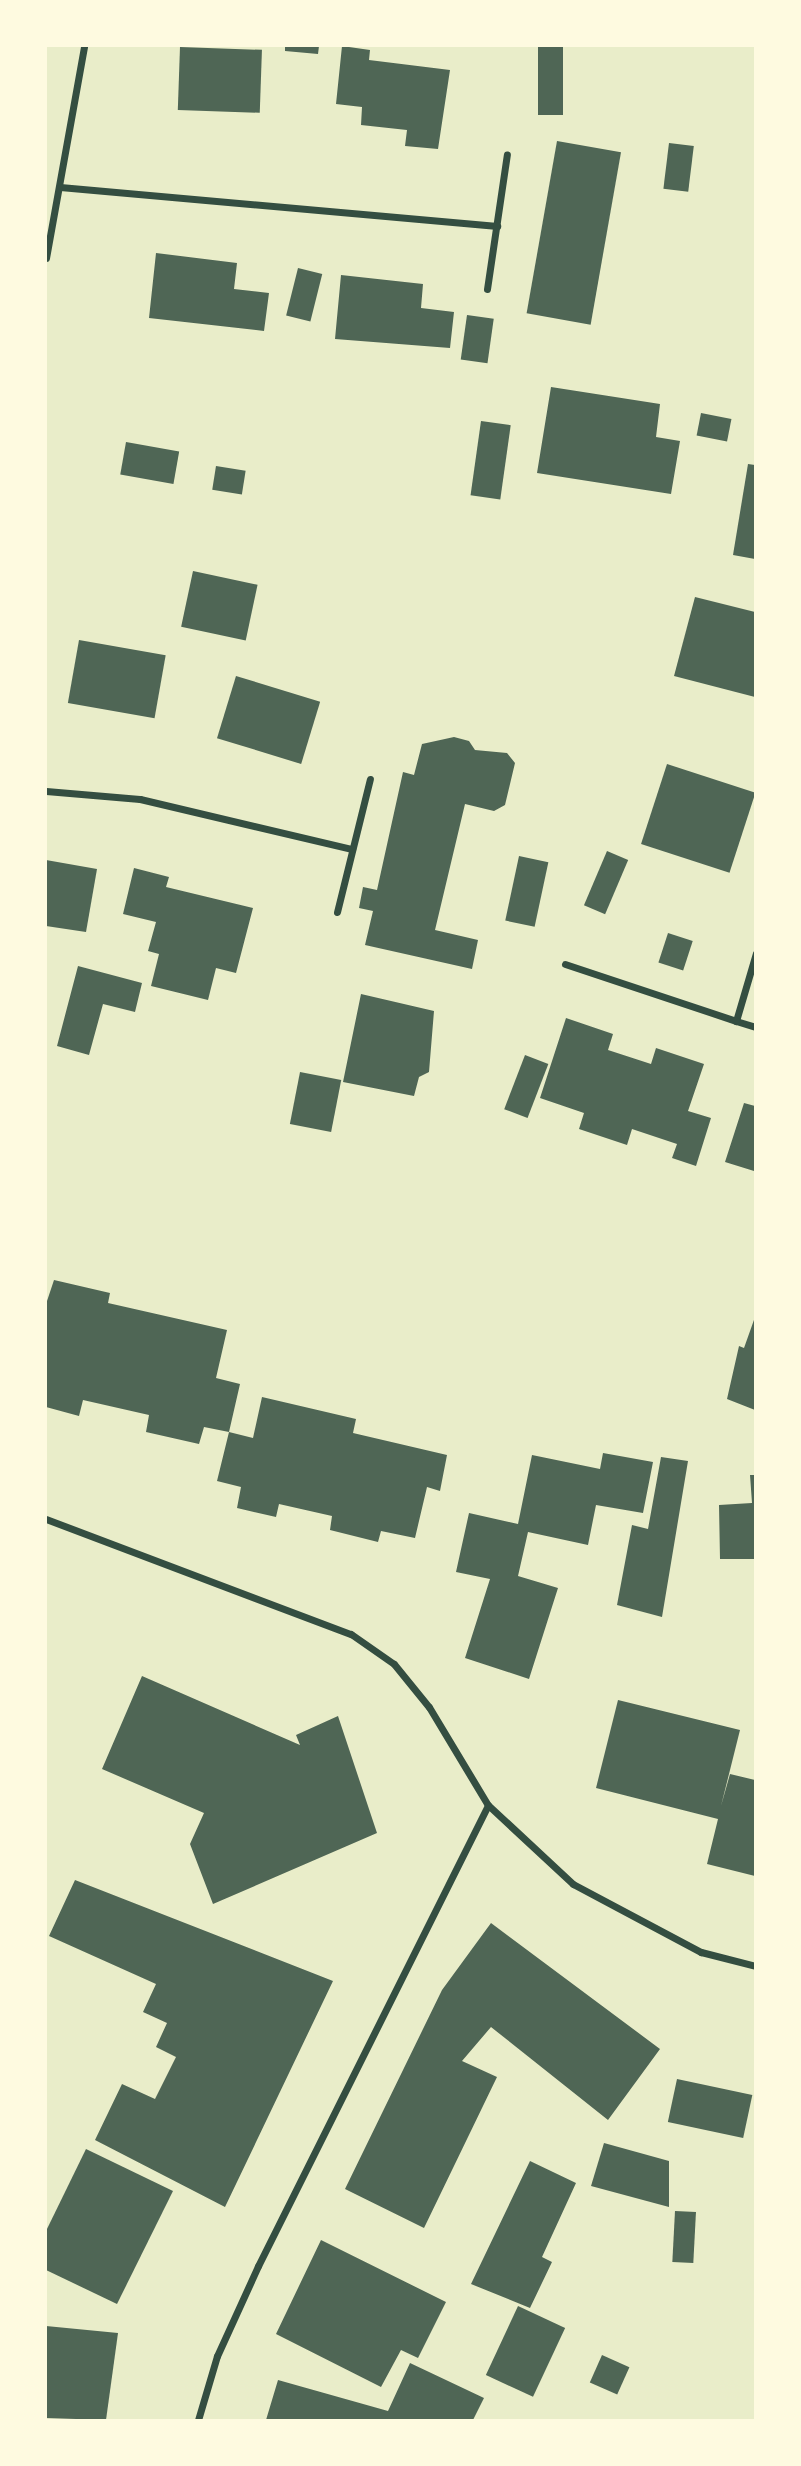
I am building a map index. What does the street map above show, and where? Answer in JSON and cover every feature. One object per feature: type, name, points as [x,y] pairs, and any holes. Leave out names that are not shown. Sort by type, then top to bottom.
[{"type":"street","points":[[46,257],[84,46]]},
{"type":"street","points":[[487,289],[507,154]]},
{"type":"street","points":[[60,187],[497,226]]},
{"type":"street","points":[[337,912],[370,779]]},
{"type":"street","points":[[46,791],[141,799],[352,849]]},
{"type":"street","points":[[736,1021],[755,953]]},
{"type":"street","points":[[565,964],[755,1027]]},
{"type":"street","points":[[46,1520],[351,1634],[394,1664],[429,1707],[488,1805],[573,1884],[634,1922],[701,1952],[755,1966]]},
{"type":"street","points":[[198,2420],[217,2356],[258,2266],[488,1805]]},
{"type":"building","points":[[285,46],[319,46],[318,54],[285,51]]},
{"type":"building","points":[[342,46],[370,50],[369,60],[450,70],[438,149],[405,146],[407,130],[361,125],[362,107],[336,104]]},
{"type":"building","points":[[538,46],[563,46],[563,115],[538,115]]},
{"type":"building","points":[[180,47],[262,50],[260,113],[178,110]]},
{"type":"building","points":[[557,141],[621,152],[591,325],[527,313]]},
{"type":"building","points":[[669,143],[694,146],[688,192],[663,189]]},
{"type":"building","points":[[156,253],[237,263],[234,289],[269,293],[264,331],[149,318]]},
{"type":"building","points":[[298,268],[322,274],[310,322],[286,316]]},
{"type":"building","points":[[341,275],[423,284],[421,308],[454,312],[450,348],[335,339]]},
{"type":"building","points":[[467,315],[494,319],[487,363],[461,360]]},
{"type":"building","points":[[551,387],[660,404],[656,437],[680,441],[671,494],[537,473]]},
{"type":"building","points":[[701,413],[731,419],[727,441],[697,436]]},
{"type":"building","points":[[481,421],[511,425],[500,499],[471,495]]},
{"type":"building","points":[[126,442],[179,451],[173,484],[120,474]]},
{"type":"building","points":[[748,464],[755,465],[755,559],[733,555]]},
{"type":"building","points":[[216,466],[246,471],[242,494],[212,490]]},
{"type":"building","points":[[193,571],[258,585],[246,640],[181,627]]},
{"type":"building","points":[[695,597],[755,612],[755,697],[674,676]]},
{"type":"building","points":[[79,640],[166,655],[155,718],[68,703]]},
{"type":"building","points":[[236,676],[320,702],[301,764],[217,738]]},
{"type":"building","points":[[454,737],[469,741],[475,750],[507,753],[515,763],[505,805],[494,811],[465,804],[435,930],[478,940],[472,969],[365,945],[373,911],[359,908],[363,887],[377,890],[403,772],[414,775],[422,744]]},
{"type":"building","points":[[667,764],[755,793],[729,873],[641,844]]},
{"type":"building","points":[[607,851],[628,860],[605,914],[584,905]]},
{"type":"building","points":[[519,856],[548,862],[535,927],[505,921]]},
{"type":"building","points":[[46,860],[97,869],[86,932],[46,926]]},
{"type":"building","points":[[134,868],[169,877],[166,887],[253,908],[236,973],[216,968],[208,1000],[151,986],[159,954],[148,951],[156,922],[123,914]]},
{"type":"building","points":[[668,933],[693,941],[683,971],[658,962]]},
{"type":"building","points":[[78,966],[142,983],[135,1012],[103,1004],[89,1055],[57,1046]]},
{"type":"building","points":[[361,994],[434,1011],[429,1072],[419,1077],[414,1096],[343,1082]]},
{"type":"building","points":[[566,1018],[613,1034],[608,1050],[651,1064],[656,1048],[704,1064],[688,1111],[711,1118],[696,1166],[672,1158],[677,1144],[632,1129],[627,1145],[579,1129],[584,1113],[540,1098]]},
{"type":"building","points":[[525,1055],[548,1064],[528,1118],[504,1109]]},
{"type":"building","points":[[300,1072],[341,1080],[331,1132],[290,1124]]},
{"type":"building","points":[[744,1103],[755,1106],[755,1180],[754,1171],[725,1162]]},
{"type":"building","points":[[54,1280],[110,1293],[108,1303],[227,1330],[216,1378],[240,1384],[229,1432],[204,1427],[199,1444],[146,1432],[149,1415],[83,1400],[79,1416],[46,1407],[46,1304]]},
{"type":"building","points":[[755,1317],[755,1410],[727,1399],[739,1346],[744,1348]]},
{"type":"building","points":[[262,1397],[356,1419],[353,1433],[447,1455],[440,1491],[427,1487],[415,1538],[381,1531],[378,1542],[330,1530],[332,1516],[279,1504],[276,1517],[237,1508],[241,1487],[217,1481],[229,1432],[253,1438]]},
{"type":"building","points":[[603,1453],[653,1462],[643,1513],[596,1505],[588,1545],[528,1532],[518,1576],[558,1588],[529,1679],[465,1658],[490,1579],[456,1572],[469,1513],[518,1524],[532,1455],[600,1469]]},
{"type":"building","points":[[661,1457],[688,1461],[662,1617],[617,1605],[632,1525],[648,1529]]},
{"type":"building","points":[[750,1475],[755,1475],[755,1559],[720,1559],[719,1505],[752,1503]]},
{"type":"building","points":[[142,1676],[300,1745],[296,1735],[338,1716],[377,1833],[213,1904],[190,1844],[204,1813],[102,1769]]},
{"type":"building","points":[[618,1700],[740,1730],[721,1806],[730,1774],[755,1780],[755,1876],[707,1864],[718,1819],[596,1788]]},
{"type":"building","points":[[75,1880],[333,1981],[225,2207],[95,2140],[122,2084],[155,2099],[176,2057],[156,2047],[167,2023],[143,2012],[156,1984],[49,1936]]},
{"type":"building","points":[[491,1923],[660,2049],[608,2120],[491,2027],[462,2061],[497,2077],[424,2228],[345,2189],[442,1990]]},
{"type":"building","points":[[677,2079],[752,2095],[743,2138],[668,2122]]},
{"type":"building","points":[[604,2143],[669,2161],[669,2207],[591,2186]]},
{"type":"building","points":[[86,2149],[173,2191],[117,2304],[46,2270],[46,2231]]},
{"type":"building","points":[[530,2161],[576,2183],[542,2257],[552,2262],[530,2308],[471,2284]]},
{"type":"building","points":[[675,2211],[696,2212],[693,2263],[672,2262]]},
{"type":"building","points":[[321,2240],[446,2302],[418,2358],[401,2350],[381,2387],[276,2334]]},
{"type":"building","points":[[518,2306],[565,2328],[533,2397],[486,2375]]},
{"type":"building","points":[[46,2326],[118,2333],[106,2420],[46,2418]]},
{"type":"building","points":[[602,2355],[629,2367],[617,2395],[590,2382]]},
{"type":"building","points":[[410,2363],[484,2398],[473,2420],[266,2420],[278,2380],[388,2411]]}]
